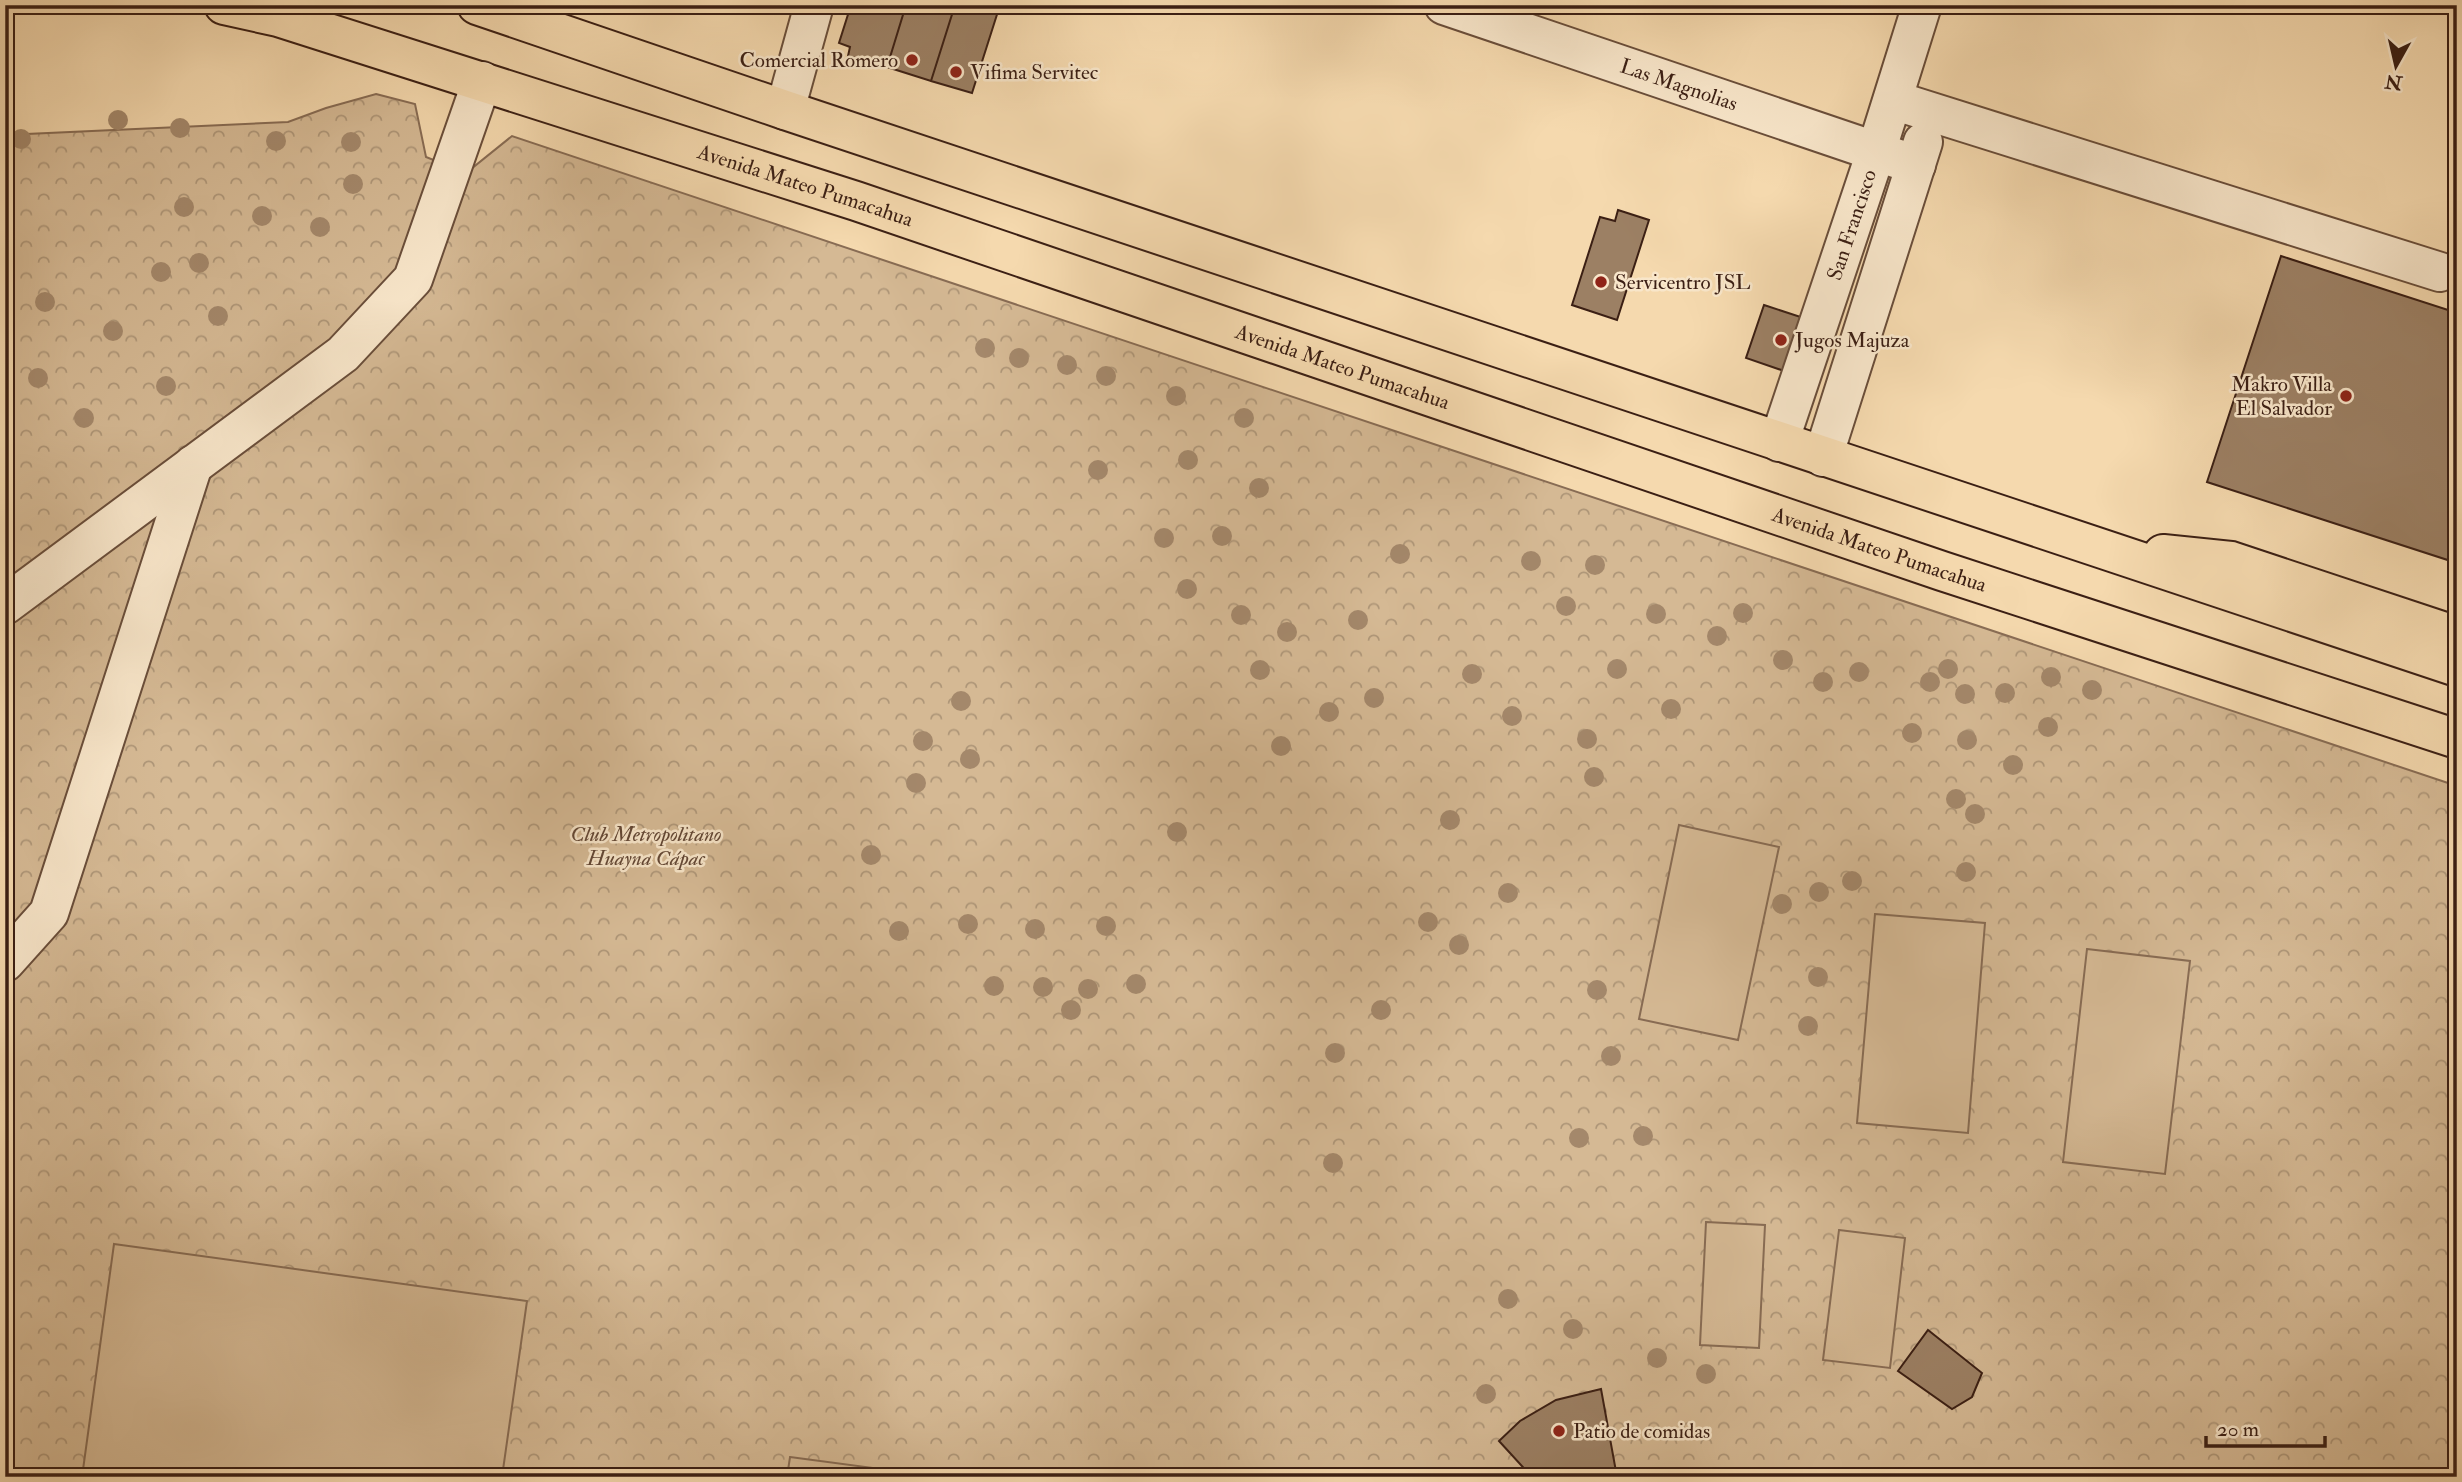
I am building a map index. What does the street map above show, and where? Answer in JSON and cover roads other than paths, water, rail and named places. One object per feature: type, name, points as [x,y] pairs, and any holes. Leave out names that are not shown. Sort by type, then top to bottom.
[{"type":"main road","name":"Avenida Mateo Pumacahua","points":[[225,5],[278,17],[856,201],[1941,571],[2457,739]]},
{"type":"main road","points":[[477,5],[2457,667]]},
{"type":"main road","points":[[2092,546],[2231,561],[2457,636]]},
{"type":"street","points":[[785,110],[814,5]]},
{"type":"street","name":"Las Magnolias","points":[[1444,5],[1916,165]]},
{"type":"street","name":"San Francisco","points":[[1779,442],[1922,5]]},
{"type":"street","points":[[5,605],[343,354],[413,279],[482,81]]},
{"type":"street","points":[[1893,100],[2440,272]]},
{"type":"street","name":"San Francisco","points":[[1823,457],[1932,113]]},
{"type":"street","points":[[5,962],[49,913],[193,465]]},
{"type":"place","name":"Comercial Romero","points":[[912,60]]},
{"type":"place","name":"Vifima Servitec","points":[[956,72]]},
{"type":"place","name":"Servicentro JSL","points":[[1601,282]]},
{"type":"place","name":"Jugos Majuza","points":[[1781,340]]},
{"type":"place","name":"Makro Villa El Salvador","points":[[2346,396]]},
{"type":"place","name":"Patio de comidas","points":[[1559,1431]]},
{"type":"park label","name":"Club Metropolitano Huayna Cápac","points":[[646,846]]}]
